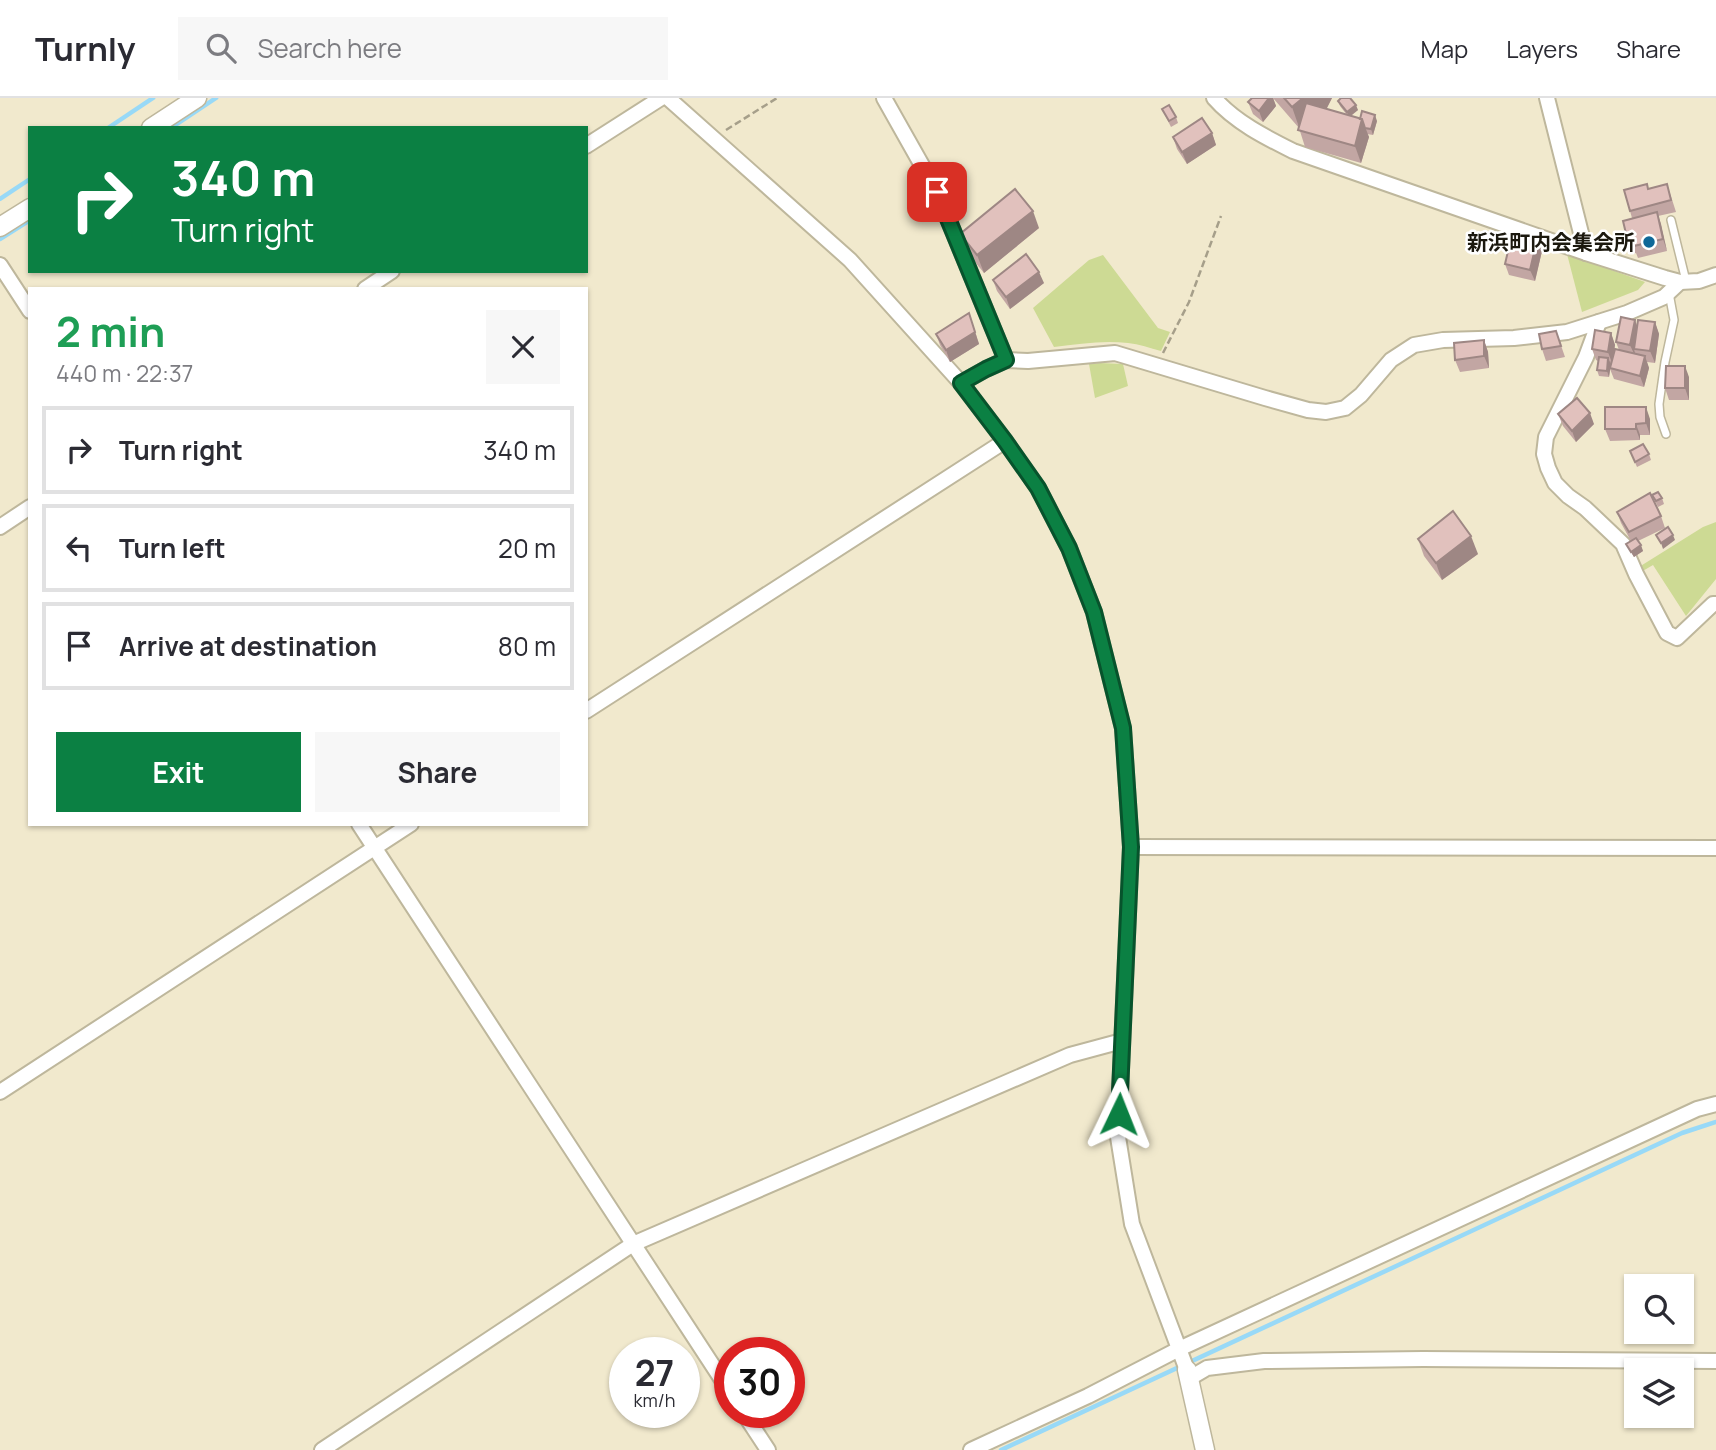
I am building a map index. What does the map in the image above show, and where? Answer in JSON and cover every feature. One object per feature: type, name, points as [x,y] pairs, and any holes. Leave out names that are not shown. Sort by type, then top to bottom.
[{"type":"street","points":[[154,126],[197,98]]},
{"type":"street","points":[[588,145],[661,98]]},
{"type":"street","points":[[668,98],[850,260],[961,383],[1038,488],[1062,536],[1094,612],[1123,728],[1131,847],[1118,1138],[1132,1224],[1184,1363],[1205,1450]]},
{"type":"street","points":[[884,98],[937,192],[1006,360]]},
{"type":"street","points":[[1214,98],[1257,134],[1293,151],[1679,285]]},
{"type":"street","points":[[1547,98],[1586,253]]},
{"type":"street","points":[[0,227],[28,209]]},
{"type":"street","points":[[0,265],[28,308]]},
{"type":"street","points":[[368,287],[389,273]]},
{"type":"street","points":[[961,383],[1006,360],[1028,361],[1115,353],[1265,398],[1326,412],[1345,408],[1362,395],[1391,360],[1414,345],[1443,340],[1514,338],[1567,332],[1627,313],[1664,297],[1679,285],[1716,275]]},
{"type":"street","points":[[1599,322],[1586,357],[1546,437],[1544,454],[1548,468],[1555,483],[1622,544],[1667,633],[1677,638],[1716,604]]},
{"type":"street","points":[[588,710],[1005,441]]},
{"type":"street","points":[[0,527],[28,508]]},
{"type":"street","points":[[360,826],[714,1368]]},
{"type":"street","points":[[0,1092],[408,826]]},
{"type":"street","points":[[1131,847],[1716,848]]},
{"type":"street","points":[[322,1450],[633,1244],[1070,1055],[1122,1041]]},
{"type":"street","points":[[971,1450],[1088,1396],[1184,1363],[1697,1109],[1716,1104]]},
{"type":"street","points":[[1184,1363],[1207,1368],[1264,1361],[1716,1361]]},
{"type":"street","points":[[754,1428],[768,1450]]},
{"type":"lane","points":[[1666,434],[1659,404],[1679,285],[1671,220]]},
{"type":"path","points":[[713,138],[776,98]]},
{"type":"path","points":[[1156,365],[1189,302],[1221,216]]},
{"type":"green space","points":[[1567,254],[1645,282],[1638,290],[1582,312]]},
{"type":"green space","points":[[1103,255],[1158,328],[1170,332],[1161,351],[1119,342],[1054,347],[1033,308],[1089,260]]},
{"type":"green space","points":[[1089,364],[1123,364],[1128,386],[1095,398]]},
{"type":"green space","points":[[1716,522],[1716,579],[1686,616],[1653,565],[1641,572],[1639,567],[1703,527]]},
{"type":"building","points":[[1252,98],[1269,98],[1259,111],[1248,102]]},
{"type":"building","points":[[1284,98],[1303,98],[1292,107]]},
{"type":"building","points":[[1341,98],[1350,98],[1356,105],[1347,112],[1338,101]]},
{"type":"building","points":[[1306,103],[1362,119],[1355,146],[1298,130]]},
{"type":"building","points":[[1169,105],[1176,117],[1169,121],[1162,109]]},
{"type":"building","points":[[1362,111],[1375,115],[1371,129],[1365,128],[1360,119]]},
{"type":"building","points":[[1202,118],[1212,133],[1182,152],[1173,137]]},
{"type":"building","points":[[1647,184],[1648,189],[1667,184],[1671,200],[1630,211],[1624,190]]},
{"type":"building","points":[[1015,189],[1033,211],[977,255],[960,234]]},
{"type":"building","points":[[1657,212],[1663,239],[1634,246],[1632,241],[1628,242],[1623,221]]},
{"type":"building","points":[[1512,234],[1537,240],[1530,270],[1505,264]]},
{"type":"building","points":[[1026,254],[1039,272],[1006,297],[993,280]]},
{"type":"building","points":[[969,313],[975,332],[946,350],[936,334]]},
{"type":"building","points":[[1621,317],[1635,320],[1630,345],[1616,342]]},
{"type":"building","points":[[1638,320],[1655,322],[1650,351],[1634,349]]},
{"type":"building","points":[[1595,330],[1611,333],[1608,352],[1592,349]]},
{"type":"building","points":[[1556,331],[1561,346],[1542,349],[1539,334]]},
{"type":"building","points":[[1484,340],[1484,356],[1455,360],[1454,343]]},
{"type":"building","points":[[1615,349],[1645,356],[1640,376],[1610,368]]},
{"type":"building","points":[[1599,357],[1608,358],[1607,371],[1597,370]]},
{"type":"building","points":[[1666,366],[1685,366],[1685,388],[1665,388]]},
{"type":"building","points":[[1577,398],[1590,413],[1572,431],[1558,414]]},
{"type":"building","points":[[1605,407],[1646,407],[1646,423],[1636,424],[1636,429],[1605,429]]},
{"type":"building","points":[[1643,444],[1649,454],[1635,462],[1630,451]]},
{"type":"building","points":[[1658,492],[1662,498],[1656,501],[1652,495]]},
{"type":"building","points":[[1650,493],[1661,516],[1629,532],[1617,512]]},
{"type":"building","points":[[1453,511],[1471,536],[1436,563],[1418,539]]},
{"type":"building","points":[[1668,527],[1673,535],[1661,543],[1656,535]]},
{"type":"building","points":[[1636,538],[1641,545],[1631,552],[1626,544]]},
{"type":"waterway","points":[[111,126],[153,98]]},
{"type":"waterway","points":[[174,126],[216,98]]},
{"type":"waterway","points":[[0,199],[28,180]]},
{"type":"waterway","points":[[0,239],[28,221]]},
{"type":"waterway","points":[[1001,1450],[1682,1133],[1716,1122]]},
{"type":"place","name":"新浜町内会集会所","points":[[1649,242]]},
{"type":"route","points":[[937,192],[1006,360],[961,383],[1038,488],[1069,548],[1094,612],[1123,728],[1131,847],[1119,1114]]}]
